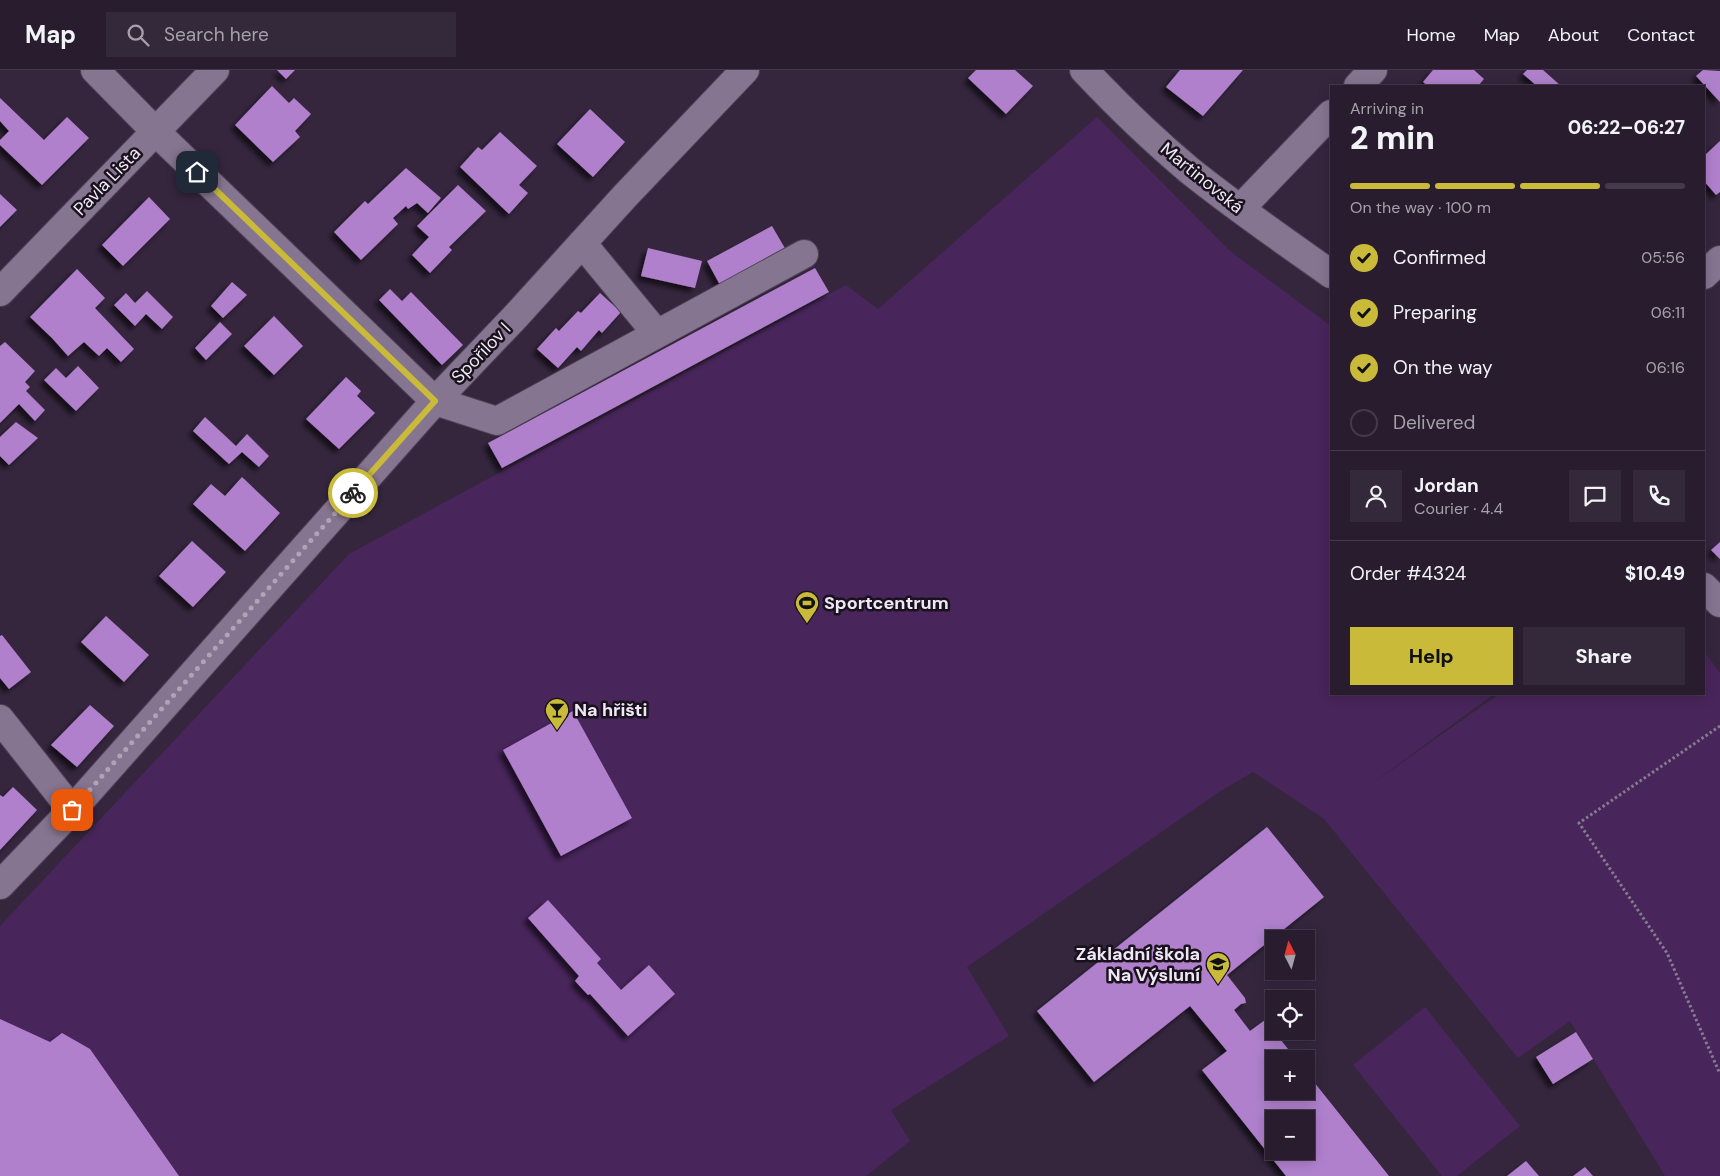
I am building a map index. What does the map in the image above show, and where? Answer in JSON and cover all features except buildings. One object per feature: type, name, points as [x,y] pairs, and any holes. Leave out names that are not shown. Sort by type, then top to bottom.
[{"type":"street","points":[[95,70],[155,131],[435,401],[497,421],[804,254]]},
{"type":"street","name":"Pavla Lista","points":[[0,292],[215,70]]},
{"type":"street","name":"Spořilov I","points":[[0,885],[72,810],[435,401],[745,70]]},
{"type":"street","name":"Martinovská","points":[[1084,70],[1140,127],[1188,169],[1330,273]]},
{"type":"street","points":[[1359,85],[1373,70]]},
{"type":"street","points":[[1240,209],[1330,115]]},
{"type":"street","points":[[582,243],[657,334]]},
{"type":"street","points":[[1705,274],[1720,260]]},
{"type":"street","points":[[1705,588],[1720,603]]},
{"type":"street","points":[[0,719],[72,810]]},
{"type":"path","points":[[1720,726],[1578,823],[1666,954],[1720,1074]]},
{"type":"shaded area","name":"Sportcentrum","points":[[1097,117],[1230,251],[1330,325],[1330,695],[1493,695],[1370,785],[1498,695],[1705,695],[1705,652],[1720,673],[1720,1176],[1665,1176],[1570,1021],[1518,1058],[1324,819],[1253,772],[1219,792],[967,967],[1009,1036],[891,1110],[910,1141],[866,1176],[0,1176],[0,926],[349,554],[846,285],[878,309]]},
{"type":"shaded area","points":[[1425,1007],[1520,1126],[1457,1176],[1442,1176],[1353,1065]]},
{"type":"way so far","points":[[72,810],[353,493]]},
{"type":"place","name":"Sportcentrum","points":[[807,624]]},
{"type":"place","name":"Na hřišti","points":[[557,731]]},
{"type":"place","name":"Základní škola Na Výsluní","points":[[1218,985]]},
{"type":"route","points":[[197,172],[435,401],[353,493]]}]
